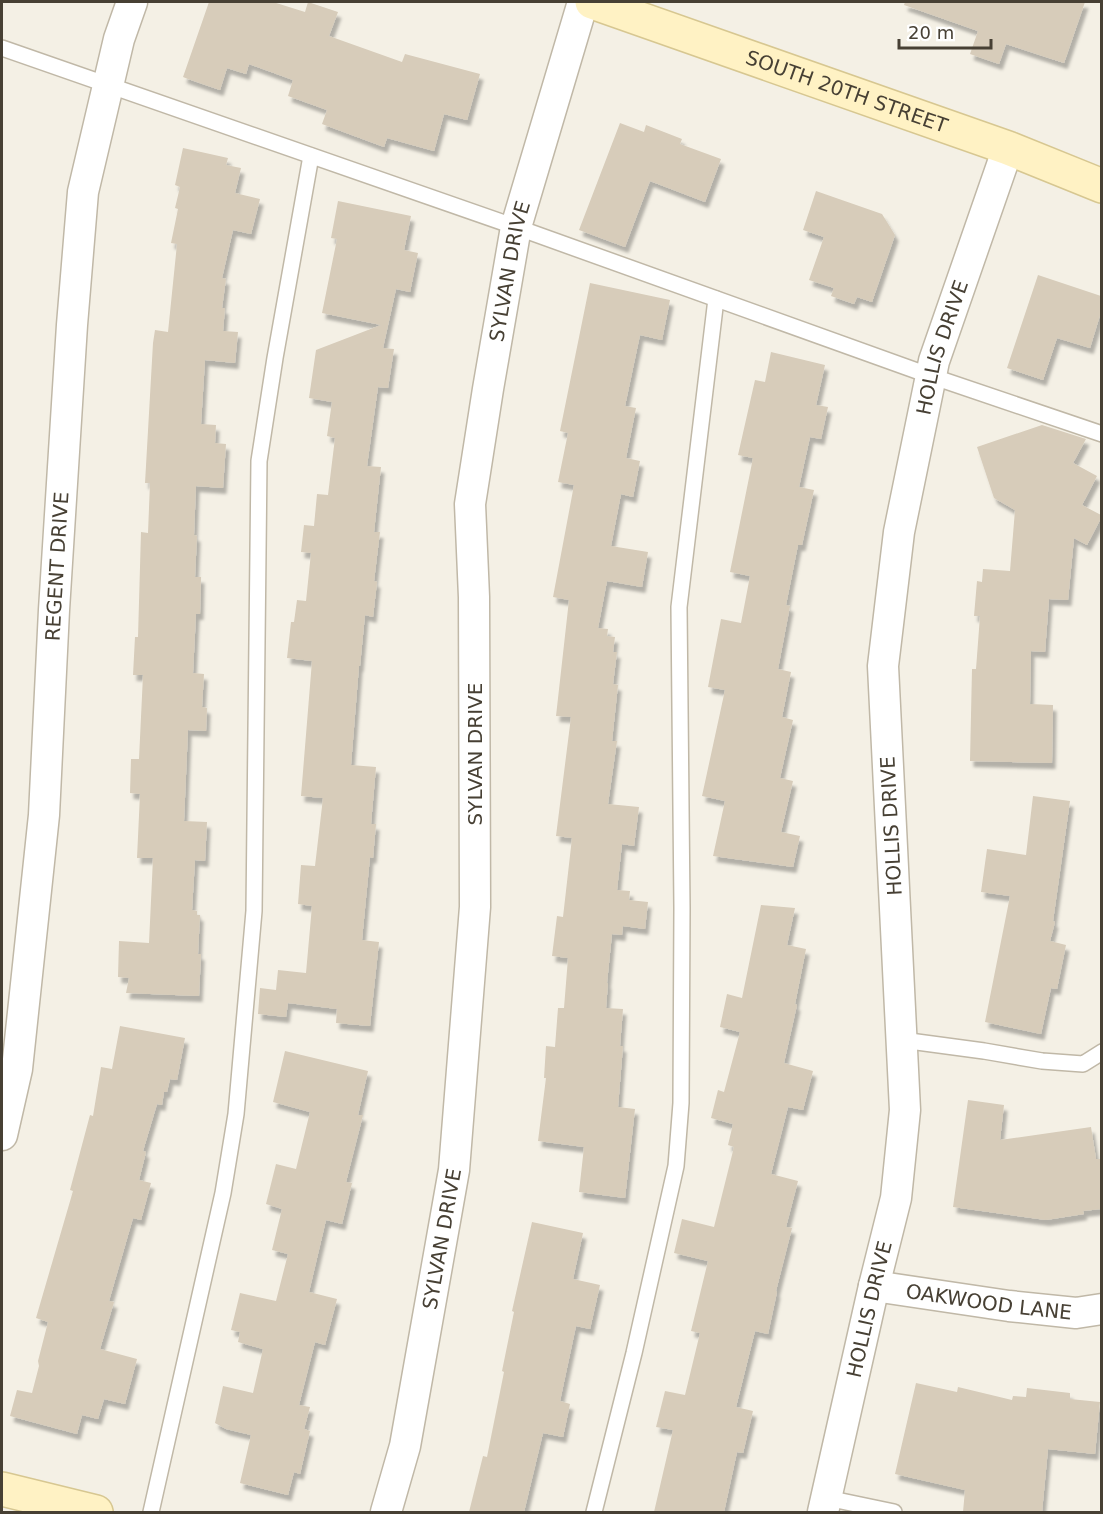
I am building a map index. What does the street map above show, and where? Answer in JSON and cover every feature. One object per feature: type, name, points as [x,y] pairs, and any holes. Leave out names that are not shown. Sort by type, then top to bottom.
[{"type":"street","name":"REGENT DRIVE","points":[[2,1135],[17,1069],[44,815],[54,610],[83,192],[120,39],[132,2]]},
{"type":"street","name":"SYLVAN DRIVE","points":[[386,1512],[405,1446],[454,1170],[475,907],[474,608],[470,504],[516,227],[583,2]]},
{"type":"street","name":"SOUTH 20TH STREET","points":[[592,2],[1008,148],[1101,186]]},
{"type":"street","name":"HOLLIS DRIVE","points":[[825,1505],[896,1198],[905,1110],[883,666],[899,532],[934,361],[1008,148]]},
{"type":"street","name":"OAKWOOD LANE","points":[[874,1286],[1064,1312],[1076,1313],[1101,1309]]},
{"type":"street","points":[[2,1488],[96,1512]]},
{"type":"lane","points":[[2,48],[1101,434]]},
{"type":"lane","points":[[151,1512],[222,1193],[236,1114],[254,911],[259,461],[311,156]]},
{"type":"lane","points":[[594,1512],[634,1353],[676,1166],[681,1103],[679,607],[716,299]]},
{"type":"lane","points":[[902,1040],[1042,1061],[1083,1064],[1101,1052]]},
{"type":"lane","points":[[825,1505],[894,1512]]},
{"type":"building","points":[[209,2],[273,2],[305,12],[308,2],[338,12],[329,36],[402,62],[405,54],[480,74],[467,120],[444,114],[434,151],[387,138],[384,147],[322,124],[327,110],[288,96],[293,80],[249,64],[246,74],[227,68],[220,90],[183,77]]},
{"type":"building","points":[[905,2],[1085,2],[1064,63],[1006,44],[999,64],[970,54],[978,31],[904,5]]},
{"type":"building","points":[[620,123],[644,132],[646,125],[682,139],[680,144],[721,159],[705,202],[650,181],[625,247],[579,230]]},
{"type":"building","points":[[183,148],[228,158],[226,165],[241,168],[235,193],[260,199],[251,234],[233,230],[222,278],[226,279],[222,308],[225,308],[223,331],[238,332],[235,363],[205,360],[201,424],[216,425],[215,443],[226,444],[223,488],[196,486],[195,577],[201,577],[200,614],[196,614],[193,673],[204,674],[202,707],[207,708],[206,731],[188,730],[184,821],[207,822],[205,861],[195,860],[192,910],[197,911],[197,915],[200,915],[199,996],[126,993],[129,978],[118,977],[119,941],[149,943],[153,858],[137,858],[140,794],[130,793],[131,759],[139,759],[143,675],[133,675],[135,637],[138,637],[141,532],[148,533],[150,483],[145,483],[153,343],[155,330],[168,332],[177,244],[171,243],[180,187],[175,185]]},
{"type":"building","points":[[816,191],[882,214],[895,235],[872,302],[857,297],[854,304],[831,296],[834,288],[809,280],[824,237],[803,230]]},
{"type":"building","points":[[338,201],[411,216],[404,250],[418,253],[410,292],[396,289],[383,348],[394,349],[388,388],[378,387],[367,466],[381,467],[374,532],[380,532],[374,581],[377,582],[373,617],[365,615],[351,765],[376,767],[371,824],[376,824],[373,858],[370,857],[362,940],[379,942],[370,1026],[336,1023],[337,1009],[288,1003],[286,1017],[258,1014],[260,988],[276,990],[278,970],[306,973],[312,906],[298,904],[301,865],[315,866],[323,798],[301,796],[312,661],[287,658],[291,622],[294,622],[297,600],[306,601],[311,553],[301,552],[304,525],[314,526],[317,494],[328,495],[335,438],[327,436],[332,402],[309,398],[316,350],[381,325],[322,313],[337,239],[331,238]]},
{"type":"building","points":[[1038,275],[1101,296],[1101,312],[1090,348],[1057,338],[1043,380],[1007,368]]},
{"type":"building","points":[[590,283],[670,300],[662,340],[640,335],[625,406],[636,408],[626,458],[640,461],[633,497],[621,494],[611,546],[648,552],[642,587],[607,581],[598,628],[608,629],[607,636],[615,637],[613,652],[617,652],[613,684],[618,685],[612,741],[617,741],[608,804],[639,807],[634,846],[622,844],[617,890],[630,891],[629,900],[648,902],[645,929],[623,926],[622,935],[612,934],[607,983],[606,1008],[623,1009],[620,1046],[623,1046],[618,1107],[635,1109],[625,1198],[579,1192],[584,1147],[538,1141],[546,1078],[544,1078],[546,1046],[555,1047],[558,1008],[564,1008],[568,958],[552,956],[557,916],[563,917],[572,838],[556,836],[571,717],[556,716],[569,600],[553,597],[574,485],[558,482],[568,433],[560,431]]},
{"type":"building","points":[[771,352],[825,365],[816,405],[828,407],[821,439],[810,437],[799,487],[814,490],[802,545],[798,545],[786,605],[790,606],[778,669],[791,672],[782,717],[793,720],[780,778],[793,781],[781,832],[800,836],[793,867],[713,856],[725,801],[702,796],[725,690],[708,687],[721,619],[741,623],[750,576],[730,572],[753,458],[738,455],[755,380],[765,382]]},
{"type":"building","points":[[1042,425],[1086,439],[1073,463],[1097,476],[1082,505],[1101,515],[1087,545],[1074,538],[1068,600],[1049,599],[1045,652],[1031,651],[1030,704],[1053,705],[1052,763],[970,761],[972,669],[976,669],[980,616],[974,616],[977,581],[982,582],[983,569],[1010,571],[1015,510],[994,498],[977,447]]},
{"type":"building","points":[[1033,796],[1070,801],[1053,921],[1055,922],[1050,941],[1066,945],[1057,989],[1051,988],[1041,1034],[985,1022],[1010,896],[981,892],[987,849],[1026,855]]},
{"type":"building","points":[[761,905],[795,908],[787,945],[806,949],[784,1063],[813,1071],[803,1110],[788,1107],[771,1174],[798,1181],[786,1227],[792,1228],[768,1334],[755,1331],[736,1407],[753,1411],[743,1453],[737,1452],[724,1512],[654,1512],[673,1430],[656,1427],[665,1391],[685,1395],[700,1333],[691,1331],[708,1261],[674,1253],[682,1219],[714,1227],[734,1147],[728,1145],[733,1124],[711,1118],[718,1090],[724,1092],[740,1032],[720,1027],[727,994],[742,998]]},
{"type":"building","points":[[120,1026],[185,1038],[177,1080],[170,1079],[167,1092],[164,1092],[162,1105],[157,1104],[143,1151],[146,1152],[139,1180],[151,1183],[141,1220],[133,1218],[109,1301],[114,1302],[100,1349],[137,1359],[125,1404],[104,1399],[98,1419],[82,1415],[77,1434],[10,1416],[17,1390],[32,1393],[48,1322],[36,1318],[73,1191],[70,1190],[90,1115],[93,1116],[101,1067],[112,1069]]},
{"type":"building","points":[[285,1051],[368,1071],[358,1115],[363,1115],[346,1182],[352,1183],[342,1224],[326,1220],[309,1292],[337,1299],[325,1345],[315,1342],[299,1405],[310,1407],[304,1429],[310,1431],[300,1474],[294,1472],[288,1495],[240,1483],[251,1435],[226,1429],[215,1423],[223,1386],[253,1393],[263,1349],[238,1342],[240,1332],[231,1330],[240,1293],[276,1301],[288,1254],[272,1250],[282,1209],[266,1204],[276,1164],[296,1169],[310,1112],[273,1102]]},
{"type":"building","points":[[968,1100],[1004,1105],[1000,1140],[1091,1127],[1096,1159],[1101,1159],[1101,1209],[1046,1220],[953,1207]]},
{"type":"building","points":[[532,1222],[583,1233],[573,1279],[600,1285],[590,1329],[576,1326],[560,1401],[570,1404],[563,1437],[543,1433],[524,1512],[469,1512],[483,1456],[487,1457],[504,1372],[502,1371],[514,1312],[512,1311]]},
{"type":"building","points":[[916,1383],[957,1392],[958,1387],[1012,1400],[1013,1396],[1026,1397],[1027,1388],[1070,1393],[1070,1399],[1100,1402],[1095,1454],[1048,1449],[1042,1512],[963,1512],[965,1490],[895,1474]]}]
